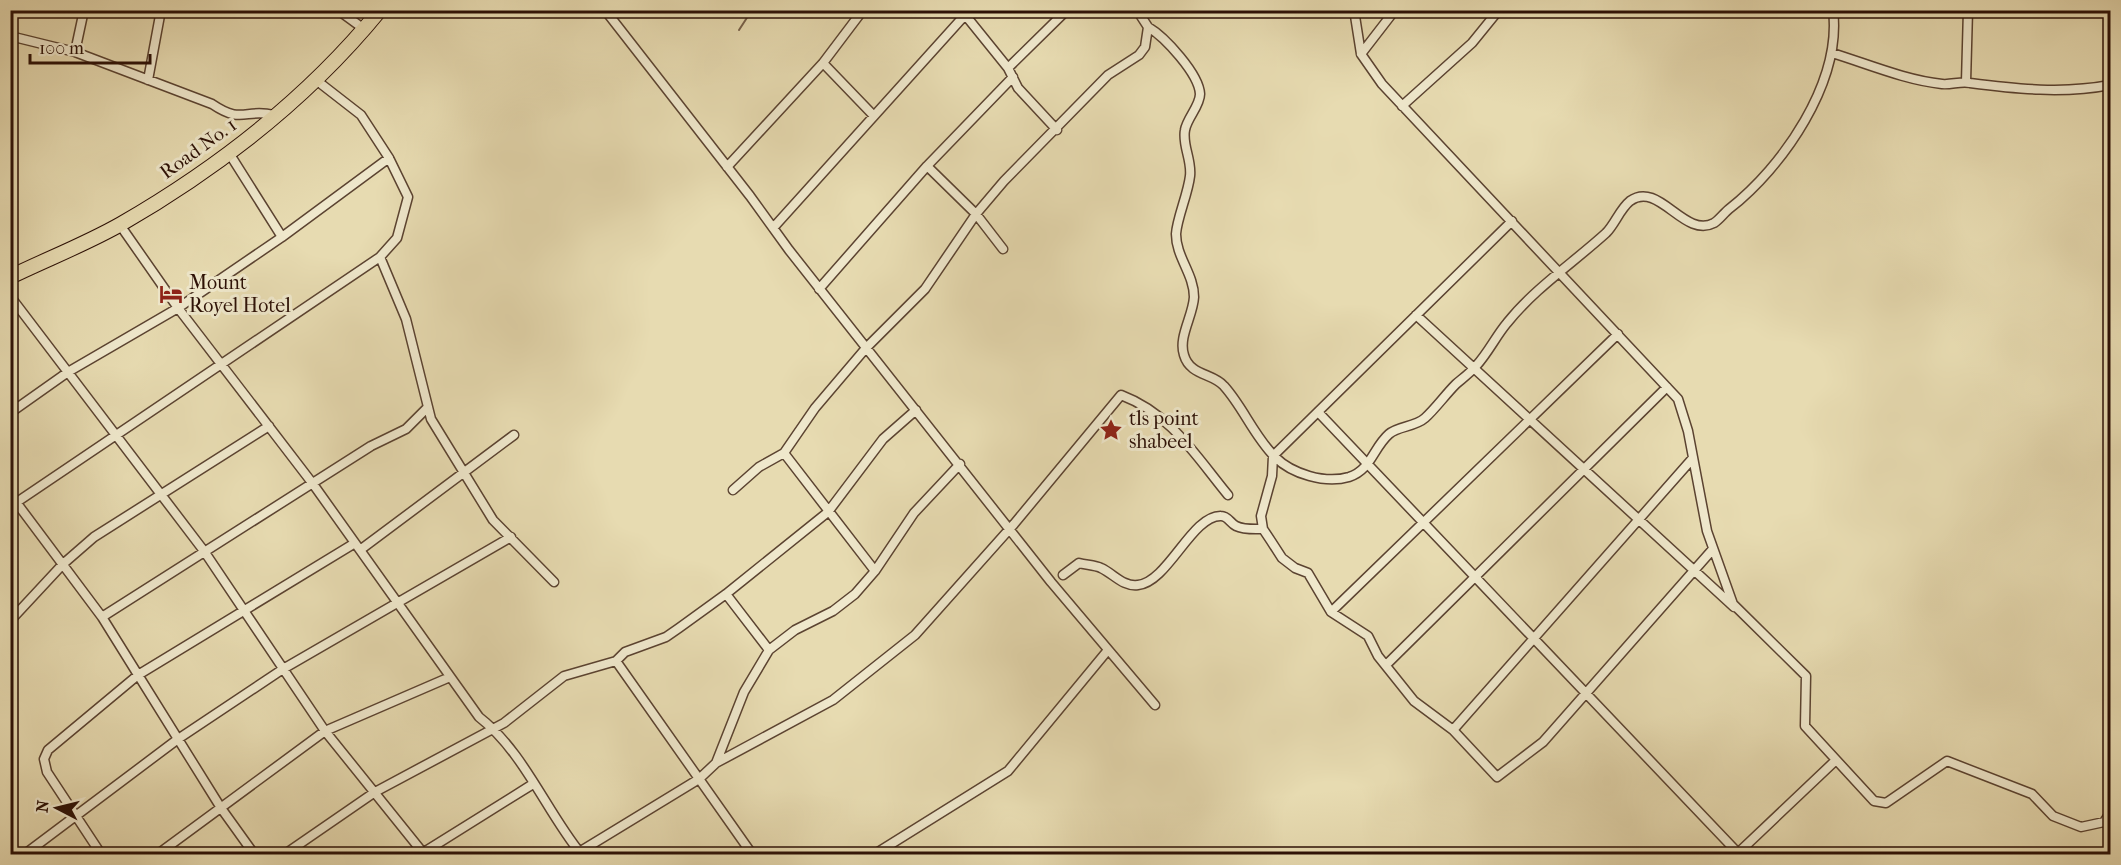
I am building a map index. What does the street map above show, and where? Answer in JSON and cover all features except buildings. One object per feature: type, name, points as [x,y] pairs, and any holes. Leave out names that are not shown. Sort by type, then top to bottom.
[{"type":"highway","name":"Road No. 1","points":[[10,277],[120,225],[212,167],[316,80],[380,10]]},
{"type":"street","points":[[10,19],[11,10]]},
{"type":"street","points":[[75,52],[84,10]]},
{"type":"street","points":[[148,80],[160,10]]},
{"type":"street","points":[[338,10],[364,29]]},
{"type":"street","points":[[604,10],[819,289],[1009,528],[1155,705]]},
{"type":"street","points":[[727,167],[823,63],[863,10]]},
{"type":"street","points":[[1008,68],[1067,10]]},
{"type":"street","points":[[1137,10],[1148,27],[1164,36],[1173,47],[1197,85],[1200,95],[1185,128],[1184,138],[1190,165],[1190,177],[1181,220],[1176,229],[1176,239],[1194,287],[1193,312],[1182,346],[1184,358],[1191,368],[1222,383],[1273,456],[1288,467],[1312,476],[1332,480],[1349,477],[1364,470],[1390,433],[1422,421],[1474,368],[1508,321],[1560,270],[1608,231],[1631,200],[1644,197],[1655,199],[1684,220],[1699,225],[1714,224],[1749,194],[1799,133],[1832,53],[1833,10]]},
{"type":"street","points":[[1350,10],[1355,16],[1361,54],[1402,106],[1560,270],[1678,399],[1693,458],[1707,531],[1733,604],[1806,676],[1805,726],[1874,801],[1886,803],[1947,761],[2032,794],[2052,816],[2081,827],[2104,822],[2110,813]]},
{"type":"street","points":[[1361,54],[1395,10]]},
{"type":"street","points":[[1492,10],[1499,11]]},
{"type":"street","points":[[1966,82],[1968,10]]},
{"type":"street","points":[[1402,106],[1472,43],[1499,11]]},
{"type":"street","points":[[773,228],[964,13],[1008,68],[1018,88],[1057,129]]},
{"type":"street","points":[[733,490],[759,466],[784,453],[815,408],[866,348],[925,289],[976,214],[1004,181],[1108,75],[1139,56],[1145,47],[1148,27]]},
{"type":"street","points":[[10,36],[75,52],[212,104],[227,114],[238,117],[257,111],[274,115]]},
{"type":"street","points":[[1832,53],[1910,77],[1944,84],[1966,82],[2026,90],[2087,90],[2110,85]]},
{"type":"street","points":[[823,63],[874,116]]},
{"type":"street","points":[[819,289],[927,166],[1013,77]]},
{"type":"street","points":[[16,502],[380,257],[397,238],[408,197],[389,158],[361,115],[316,80]]},
{"type":"street","points":[[229,153],[282,237]]},
{"type":"street","points":[[10,413],[68,372],[178,308],[282,237],[389,158]]},
{"type":"street","points":[[927,166],[976,214],[1003,249]]},
{"type":"street","points":[[1512,221],[1273,456],[1272,476],[1261,516],[1263,529],[1282,558],[1295,568],[1308,573],[1331,612],[1368,636],[1386,665],[1414,701],[1453,730],[1497,777],[1543,742],[1713,549]]},
{"type":"street","points":[[120,225],[178,308],[313,484],[478,717],[492,728],[533,784],[578,854],[699,779],[716,763],[833,700],[915,635],[1121,395],[1143,403],[1163,418],[1228,495]]},
{"type":"street","points":[[380,257],[406,319],[426,409],[493,520],[554,582]]},
{"type":"street","points":[[10,296],[204,551],[325,731],[422,854],[533,784]]},
{"type":"street","points":[[1416,315],[1789,659]]},
{"type":"street","points":[[1331,612],[1618,334]]},
{"type":"street","points":[[1386,665],[1667,387]]},
{"type":"street","points":[[102,617],[371,446],[406,429],[426,409]]},
{"type":"street","points":[[285,855],[375,792],[504,723],[564,676],[616,661],[625,652],[666,637],[726,594],[828,512],[883,439],[916,410]]},
{"type":"street","points":[[1318,412],[1738,853],[1836,760]]},
{"type":"street","points":[[10,621],[63,565],[94,537],[269,426]]},
{"type":"street","points":[[101,855],[47,772],[45,759],[48,750],[64,735],[102,708],[138,675],[357,547],[465,474],[514,435]]},
{"type":"street","points":[[784,453],[875,571]]},
{"type":"street","points":[[1453,730],[1693,458]]},
{"type":"street","points":[[716,763],[744,692],[769,650],[795,630],[840,606],[855,594],[875,571],[914,513],[960,464]]},
{"type":"street","points":[[10,494],[102,617],[221,808],[254,855]]},
{"type":"street","points":[[1063,575],[1078,563],[1100,568],[1123,583],[1136,585],[1147,583],[1160,573],[1185,545],[1190,534],[1213,518],[1220,516],[1228,518],[1235,526],[1263,529]]},
{"type":"street","points":[[25,855],[77,818],[178,739],[283,669],[511,537]]},
{"type":"street","points":[[726,594],[769,650]]},
{"type":"street","points":[[875,855],[1008,771],[1108,650]]},
{"type":"street","points":[[616,661],[752,855]]},
{"type":"street","points":[[158,855],[325,731],[450,676]]},
{"type":"waterway","points":[[739,30],[752,10]]},
{"type":"place","name":"Mount Royel Hotel","points":[[171,294]]},
{"type":"place","name":"tls point shabeel","points":[[1111,430]]}]
